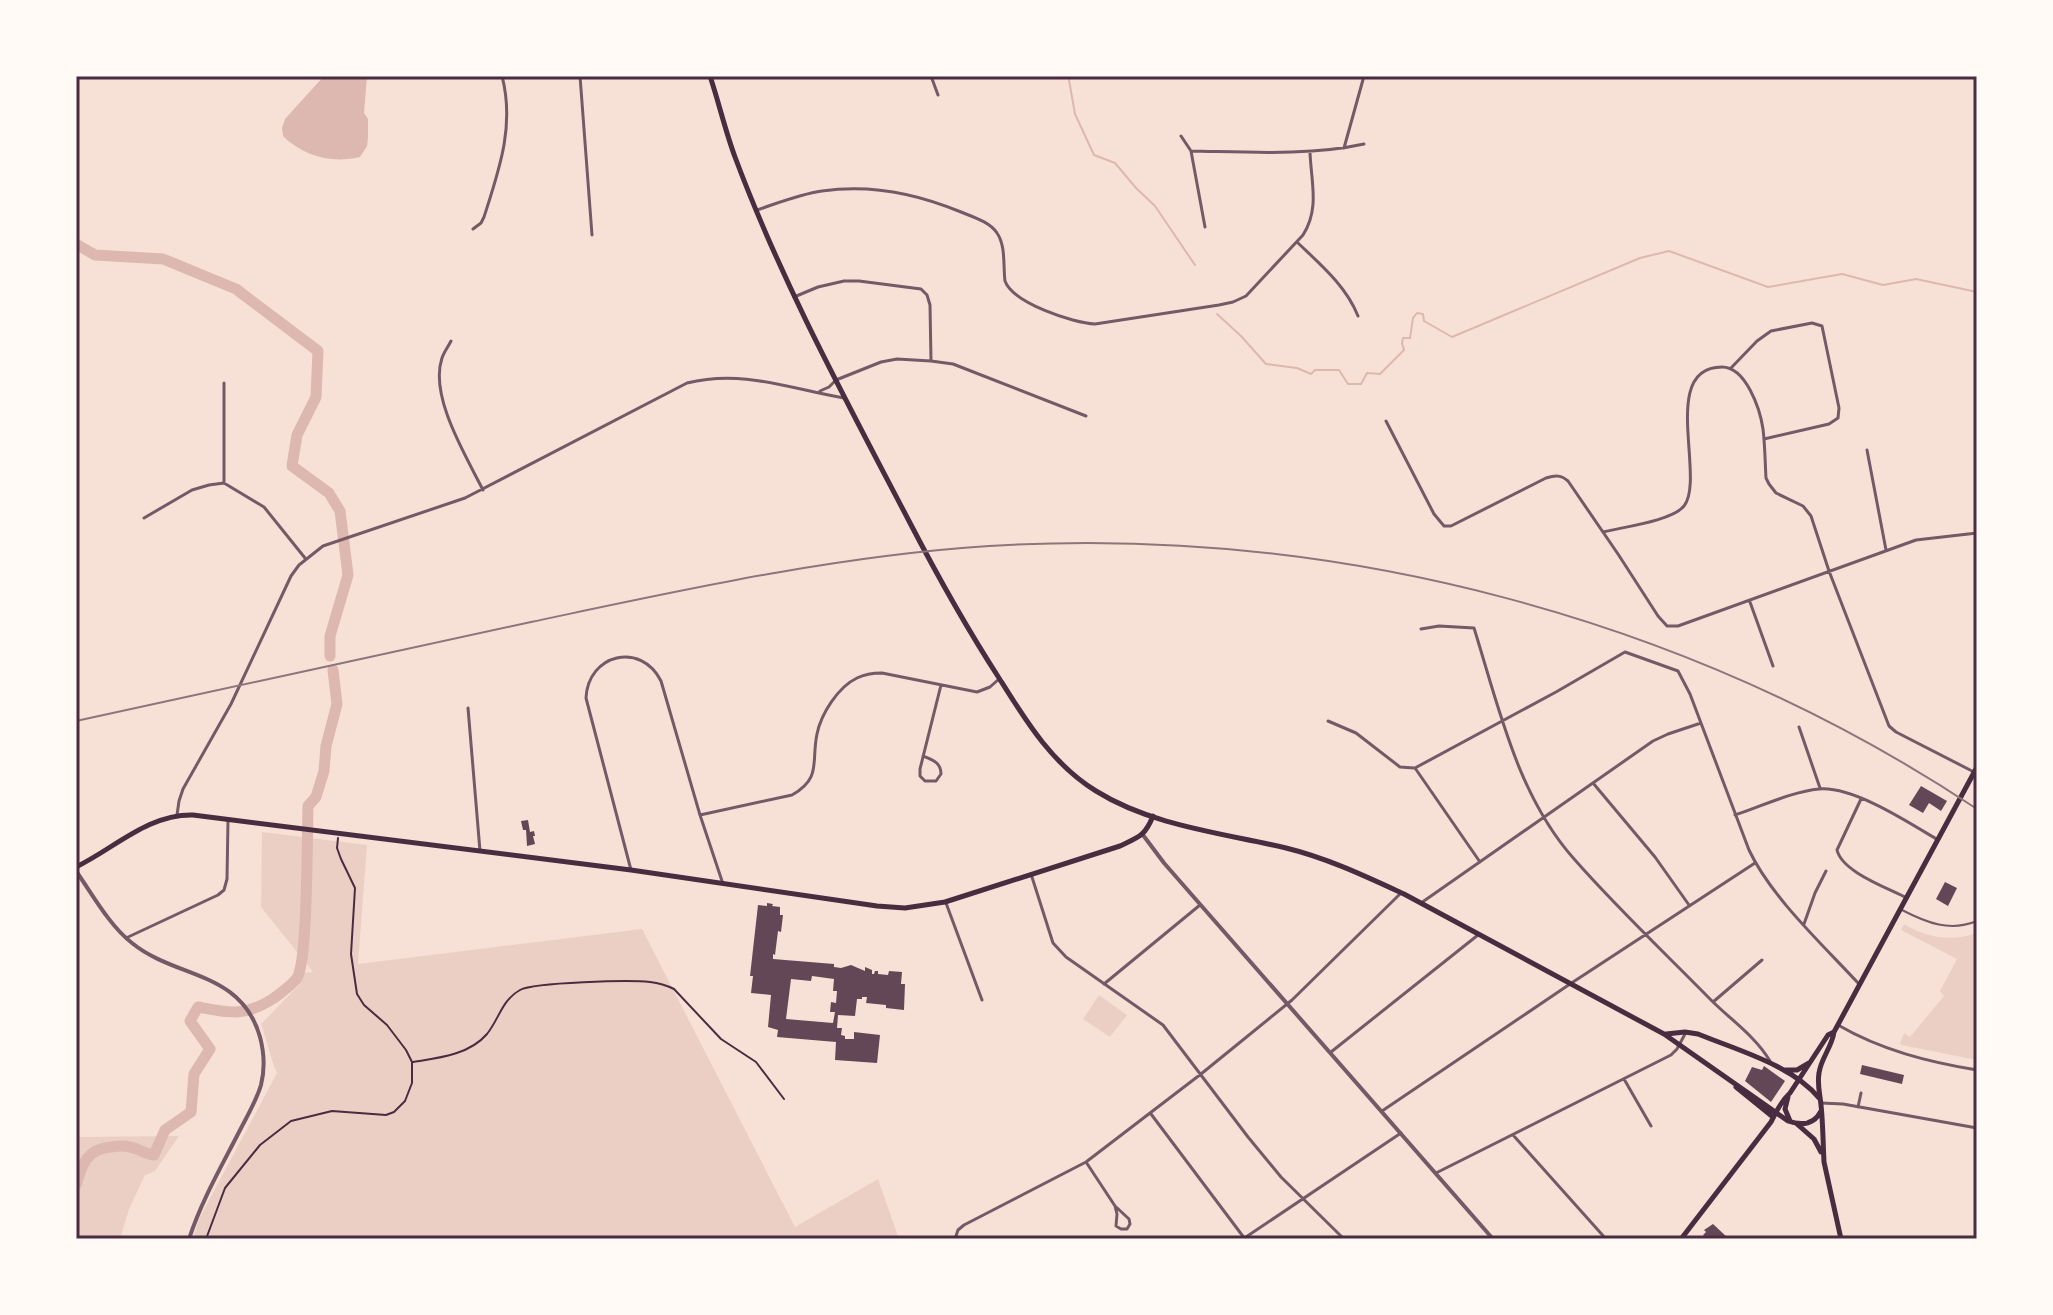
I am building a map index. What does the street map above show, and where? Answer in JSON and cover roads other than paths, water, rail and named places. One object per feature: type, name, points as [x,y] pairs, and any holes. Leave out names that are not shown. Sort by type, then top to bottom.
[{"type":"main road","points":[[710,76],[729,140],[756,210],[794,297],[844,398],[956,611],[1038,738],[1066,769],[1112,801],[1153,816],[1314,856],[1402,893],[1664,1034],[1744,1089],[1774,1116],[1806,1124],[1814,1121],[1821,1111]]},
{"type":"main road","points":[[1841,1239],[1824,1162],[1819,1074],[1822,1058],[1976,770]]},
{"type":"main road","points":[[76,869],[153,822],[177,815],[228,818],[891,907],[919,907],[945,902],[1120,846],[1143,835],[1153,816]]},
{"type":"main road","points":[[1824,1162],[1816,1143],[1794,1123],[1785,1109],[1789,1095],[1828,1035],[1834,1032]]},
{"type":"main road","points":[[1664,1034],[1698,1034],[1772,1064],[1799,1081],[1820,1101]]},
{"type":"main road","points":[[1783,1070],[1797,1070],[1810,1063]]},
{"type":"main road","points":[[1685,1238],[1774,1116],[1783,1098],[1799,1088],[1809,1089]]},
{"type":"street","points":[[473,229],[484,217],[504,144],[508,103],[502,76]]},
{"type":"street","points":[[580,76],[592,235]]},
{"type":"street","points":[[931,76],[938,95]]},
{"type":"street","points":[[1344,148],[1364,76]]},
{"type":"street","points":[[1181,136],[1191,151],[1205,227]]},
{"type":"street","points":[[1191,151],[1310,152],[1364,144]]},
{"type":"street","points":[[756,210],[806,194],[834,190],[903,194],[931,200],[996,230],[1002,242],[1005,281],[1016,295],[1081,323],[1095,324],[1233,302],[1246,296],[1297,242],[1310,223],[1313,210],[1310,152]]},
{"type":"street","points":[[1297,242],[1339,283],[1352,300],[1358,316]]},
{"type":"street","points":[[794,297],[844,281],[921,289],[930,305],[931,361]]},
{"type":"street","points":[[1731,368],[1766,333],[1812,323],[1822,326],[1839,408],[1838,418],[1829,424],[1764,439]]},
{"type":"street","points":[[451,341],[440,362],[441,392],[453,430],[483,490]]},
{"type":"street","points":[[817,392],[866,366],[889,360],[931,361],[953,364],[1086,416]]},
{"type":"street","points":[[1603,532],[1664,517],[1684,506],[1689,483],[1690,392],[1706,371],[1719,367],[1738,371],[1761,418],[1769,484],[1776,493],[1807,509],[1889,726],[1976,770]]},
{"type":"street","points":[[177,815],[183,789],[231,704],[291,576],[306,558],[323,546],[483,490],[687,383],[714,378],[742,378],[844,398]]},
{"type":"street","points":[[224,383],[224,483]]},
{"type":"street","points":[[1386,421],[1433,512],[1446,526],[1477,514],[1546,478],[1559,476],[1568,481],[1666,626],[1678,626],[1916,540],[1977,533]]},
{"type":"street","points":[[1867,450],[1886,550]]},
{"type":"street","points":[[144,518],[192,490],[224,483],[264,507],[306,558]]},
{"type":"street","points":[[1749,600],[1773,666]]},
{"type":"street","points":[[1421,629],[1439,626],[1474,628],[1525,782],[1543,817],[1574,859],[1762,1048],[1772,1064]]},
{"type":"street","points":[[1328,721],[1356,733],[1400,767],[1415,768],[1625,652],[1678,671],[1690,694],[1755,863],[1786,904],[1860,986]]},
{"type":"street","points":[[631,870],[586,698],[591,676],[606,662],[622,657],[636,658],[649,665],[659,676],[723,884]]},
{"type":"street","points":[[700,815],[792,795],[804,788],[812,777],[816,735],[821,722],[835,698],[855,679],[882,673],[977,692],[999,679]]},
{"type":"street","points":[[923,756],[940,767],[940,776],[934,782],[927,782],[919,771],[941,685]]},
{"type":"street","points":[[468,708],[480,851]]},
{"type":"street","points":[[1421,903],[1653,741],[1701,723]]},
{"type":"street","points":[[1799,727],[1820,788]]},
{"type":"street","points":[[1415,768],[1480,862]]},
{"type":"street","points":[[1593,783],[1655,857],[1689,905]]},
{"type":"street","points":[[1735,815],[1807,791],[1832,789],[1861,799],[1938,840]]},
{"type":"street","points":[[1861,799],[1837,850],[1839,858],[1851,869],[1907,898]]},
{"type":"street","points":[[126,938],[224,890],[228,818]]},
{"type":"street","points":[[1143,835],[1164,863],[1493,1239]]},
{"type":"street","points":[[1382,1111],[1755,863]]},
{"type":"street","points":[[76,869],[126,938],[146,953],[215,982],[231,992],[254,1022],[263,1050],[264,1069],[260,1088],[208,1192],[189,1239]]},
{"type":"street","points":[[1804,924],[1826,871]]},
{"type":"street","points":[[1031,874],[1053,943],[1066,957],[1163,1025],[1248,1137],[1302,1199],[1344,1239]]},
{"type":"street","points":[[955,1239],[962,1226],[1086,1162],[1201,1074],[1288,1003],[1402,893]]},
{"type":"street","points":[[945,902],[982,1000]]},
{"type":"street","points":[[1104,984],[1201,904]]},
{"type":"street","points":[[1331,1052],[1479,935]]},
{"type":"street","points":[[1713,1002],[1762,960]]},
{"type":"street","points":[[1838,1025],[1902,1053],[1977,1070]]},
{"type":"street","points":[[1436,1173],[1671,1055],[1680,1045],[1685,1032]]},
{"type":"street","points":[[1624,1079],[1651,1126]]},
{"type":"street","points":[[1858,1107],[1861,1093]]},
{"type":"street","points":[[1820,1101],[1977,1128]]},
{"type":"street","points":[[1150,1113],[1244,1239],[1401,1133]]},
{"type":"street","points":[[1513,1135],[1606,1239]]},
{"type":"street","points":[[1086,1162],[1115,1206],[1129,1219],[1127,1229],[1116,1226],[1115,1206]]},
{"type":"lane","points":[[1901,909],[1927,922],[1947,927],[1977,921]]},
{"type":"waterway","points":[[1071,76],[1069,80],[1075,114],[1094,155],[1115,163],[1155,206],[1195,265]]},
{"type":"waterway","points":[[76,244],[95,255],[163,259],[236,289],[318,351],[316,397],[297,435],[292,466],[329,493],[340,511],[348,575],[330,636],[330,656]]},
{"type":"waterway","points":[[1217,314],[1266,364],[1297,368],[1311,374],[1315,370],[1339,370],[1348,384],[1361,384],[1367,373],[1380,374],[1404,350],[1403,338],[1410,338],[1413,318],[1417,313],[1423,314],[1424,321],[1452,337],[1640,258],[1669,251],[1768,287],[1842,274],[1883,285],[1916,279],[1977,292]]},
{"type":"waterway","points":[[76,1185],[83,1164],[91,1154],[103,1148],[125,1146],[154,1155],[165,1130],[191,1112],[194,1074],[210,1049],[190,1021],[198,1007],[228,1012],[246,1011],[274,998],[297,978],[305,924],[308,806],[316,797],[324,771],[326,746],[337,704],[333,670]]},
{"type":"railway","points":[[76,721],[645,598],[816,566],[989,546],[1119,543],[1249,551],[1377,569],[1504,598],[1629,636],[1749,684],[1866,742],[1977,809]]}]
